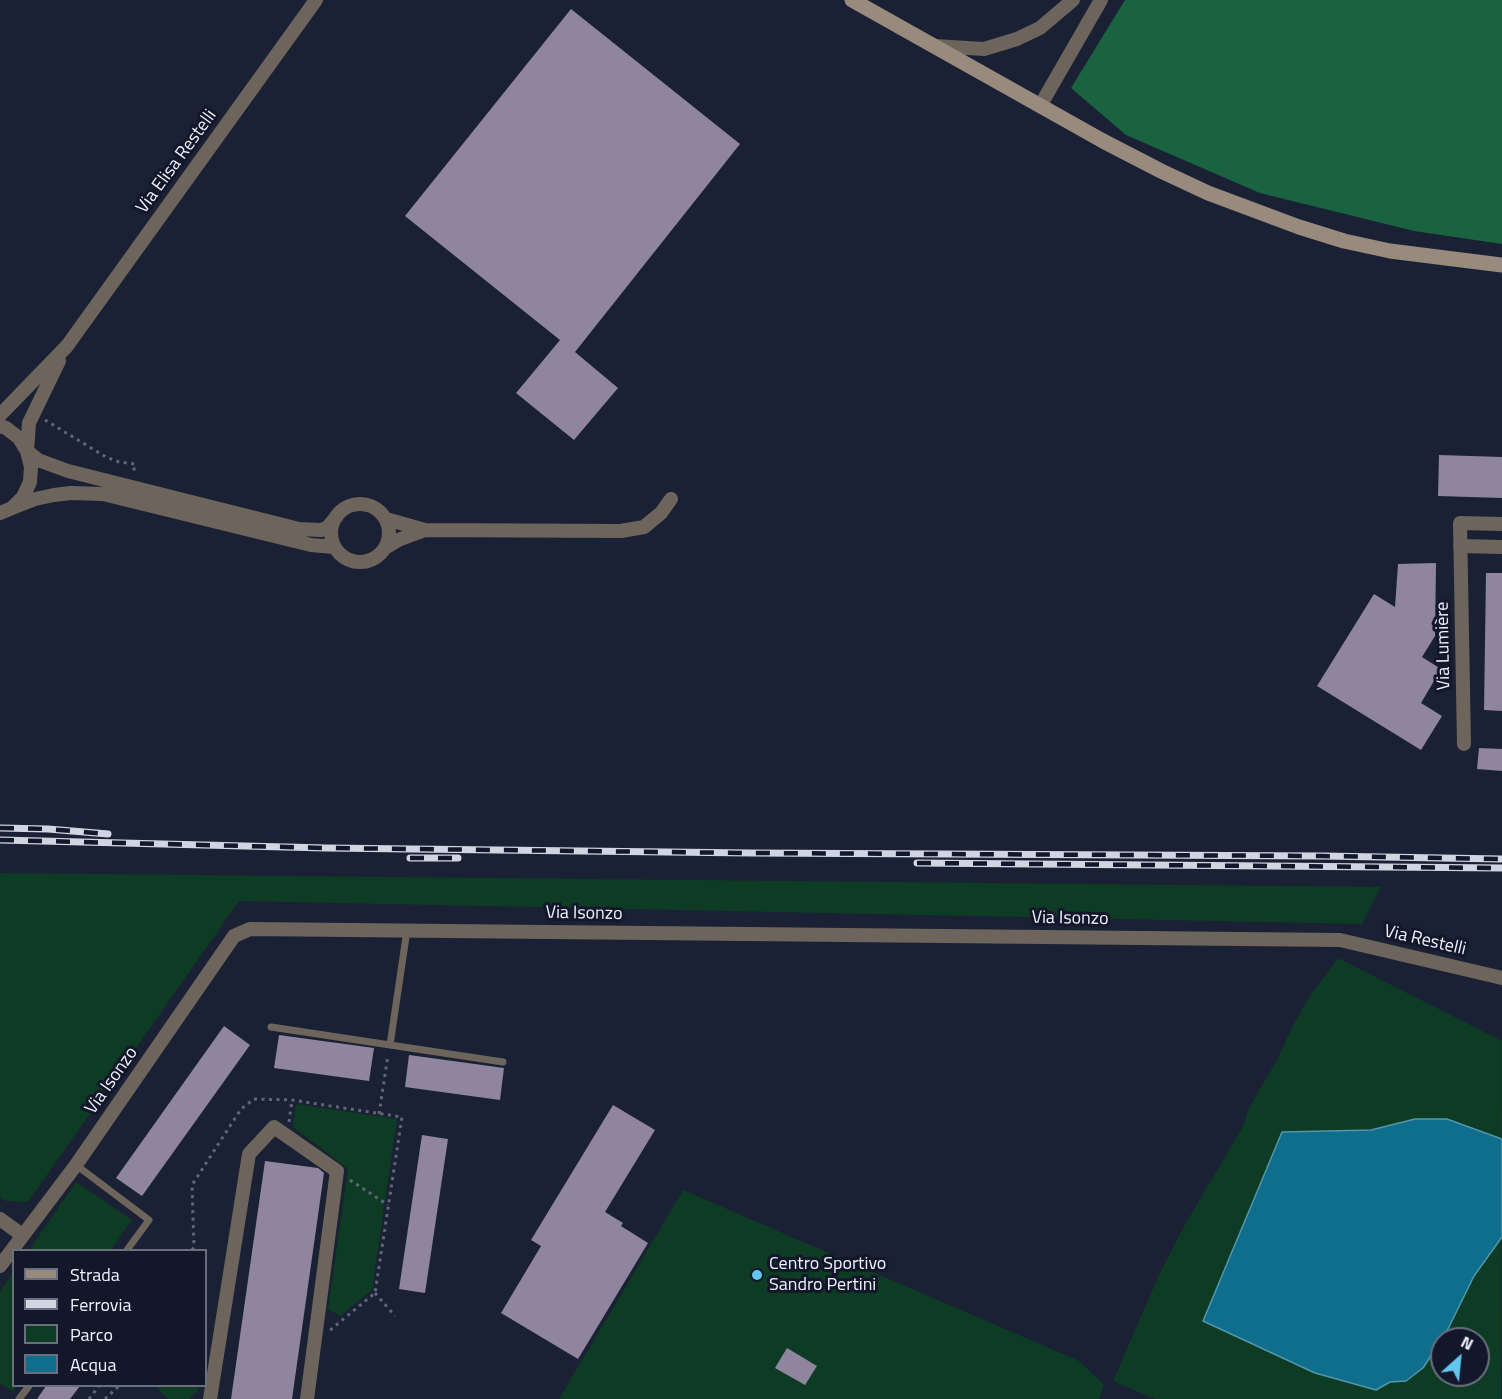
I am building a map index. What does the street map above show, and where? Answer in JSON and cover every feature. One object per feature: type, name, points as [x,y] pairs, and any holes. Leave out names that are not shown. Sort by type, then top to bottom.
[{"type":"street","name":"Via Elisa Restelli","points":[[0,415],[67,346],[316,0]]},
{"type":"street","points":[[852,0],[1040,106],[1161,171],[1208,193],[1299,228],[1344,241],[1390,251],[1502,265]]},
{"type":"street","points":[[931,46],[984,49],[1017,39],[1040,28],[1073,0]]},
{"type":"street","points":[[1040,106],[1101,0]]},
{"type":"street","name":"Via Elisa Restelli","points":[[6,510],[23,496],[30,482],[31,466],[27,451],[27,436],[33,412],[67,346]]},
{"type":"street","points":[[0,426],[19,438],[27,451],[38,460],[49,465],[299,529],[321,530],[327,528],[343,509],[352,505],[371,506],[380,511],[386,519],[389,539],[385,548]]},
{"type":"street","points":[[6,510],[35,499],[54,495],[103,494],[311,545],[334,547]]},
{"type":"street","points":[[386,519],[425,530],[621,531],[644,527],[661,513],[671,499]]},
{"type":"street","points":[[337,516],[331,531],[334,547],[340,554],[356,562],[373,559],[398,540],[425,530]]},
{"type":"street","name":"Via Lumière","points":[[1464,744],[1460,523],[1502,524]]},
{"type":"street","points":[[1460,546],[1502,547]]},
{"type":"street","name":"Via Isonzo","points":[[12,1249],[76,1166],[234,936],[250,929],[1340,940]]},
{"type":"street","name":"Via Restelli","points":[[1340,940],[1502,978]]},
{"type":"street","points":[[210,1399],[249,1154],[274,1127],[337,1171],[308,1399]]},
{"type":"street","points":[[0,1219],[22,1235]]},
{"type":"street","name":"Via Isonzo","points":[[0,1266],[12,1249]]},
{"type":"lane","points":[[390,1045],[407,930]]},
{"type":"lane","points":[[271,1027],[503,1062]]},
{"type":"lane","points":[[76,1166],[149,1220],[128,1249]]},
{"type":"lane","points":[[19,1399],[28,1387]]},
{"type":"path","points":[[33,412],[106,457],[135,464],[130,487]]},
{"type":"path","points":[[379,1114],[390,1045]]},
{"type":"path","points":[[287,1137],[292,1100]]},
{"type":"path","points":[[314,1344],[375,1293],[402,1117]]},
{"type":"path","points":[[337,1171],[388,1205]]},
{"type":"path","points":[[375,1293],[395,1316]]},
{"type":"path","points":[[89,1399],[98,1387]]},
{"type":"path","points":[[105,1399],[118,1387]]},
{"type":"green space","points":[[1125,0],[1502,0],[1502,244],[1414,231],[1260,193],[1126,135],[1071,88]]},
{"type":"green space","points":[[0,873],[1381,887],[1362,924],[239,901],[28,1202],[6,1201],[0,1196]]},
{"type":"green space","points":[[1338,958],[1502,1041],[1501,1399],[1155,1399],[1113,1381],[1159,1275],[1182,1230],[1243,1126],[1249,1108],[1277,1060],[1293,1025],[1310,996]]},
{"type":"green space","points":[[296,1104],[397,1119],[372,1290],[340,1316],[328,1309],[348,1169],[293,1127]]},
{"type":"green space","points":[[76,1182],[132,1220],[112,1249],[30,1249]]},
{"type":"green space","name":"Centro Sportivo Sandro Pertini","points":[[683,1190],[1079,1361],[1104,1385],[1099,1399],[559,1399]]},
{"type":"green space","points":[[12,1274],[12,1387],[16,1387],[13,1392],[0,1383],[0,1292]]},
{"type":"green space","points":[[158,1387],[200,1387],[189,1399],[169,1399]]},
{"type":"water","points":[[1415,1119],[1447,1119],[1502,1139],[1502,1237],[1474,1276],[1449,1327],[1430,1327],[1430,1357],[1423,1368],[1406,1381],[1390,1382],[1376,1390],[1315,1373],[1203,1321],[1282,1132],[1371,1130]]},
{"type":"building","points":[[571,9],[740,144],[575,352],[618,388],[574,440],[516,393],[560,340],[405,216]]},
{"type":"building","points":[[1439,455],[1502,457],[1502,498],[1438,496]]},
{"type":"building","points":[[1436,563],[1435,636],[1422,657],[1441,669],[1421,703],[1442,716],[1421,750],[1317,686],[1374,594],[1395,607],[1398,564]]},
{"type":"building","points":[[1486,573],[1502,573],[1502,711],[1484,710]]},
{"type":"building","points":[[1479,748],[1502,749],[1502,771],[1477,769]]},
{"type":"building","points":[[224,1026],[250,1045],[142,1196],[116,1178]]},
{"type":"building","points":[[279,1035],[374,1048],[369,1081],[274,1068]]},
{"type":"building","points":[[409,1055],[504,1068],[500,1100],[405,1087]]},
{"type":"building","points":[[613,1105],[655,1130],[605,1212],[623,1223],[621,1226],[648,1243],[578,1359],[501,1313],[541,1246],[531,1240]]},
{"type":"building","points":[[422,1135],[448,1139],[425,1293],[399,1289]]},
{"type":"building","points":[[265,1161],[318,1168],[324,1173],[292,1399],[231,1399]]},
{"type":"building","points":[[787,1348],[817,1366],[805,1385],[775,1368]]},
{"type":"building","points":[[45,1387],[79,1387],[70,1399],[37,1399]]},
{"type":"railway","points":[[0,828],[108,834]]},
{"type":"railway","points":[[0,840],[326,848],[1502,859]]},
{"type":"railway","points":[[410,858],[458,858]]},
{"type":"railway","points":[[917,863],[1502,868]]},
{"type":"place","name":"Centro Sportivo Sandro Pertini","points":[[757,1275]]}]
